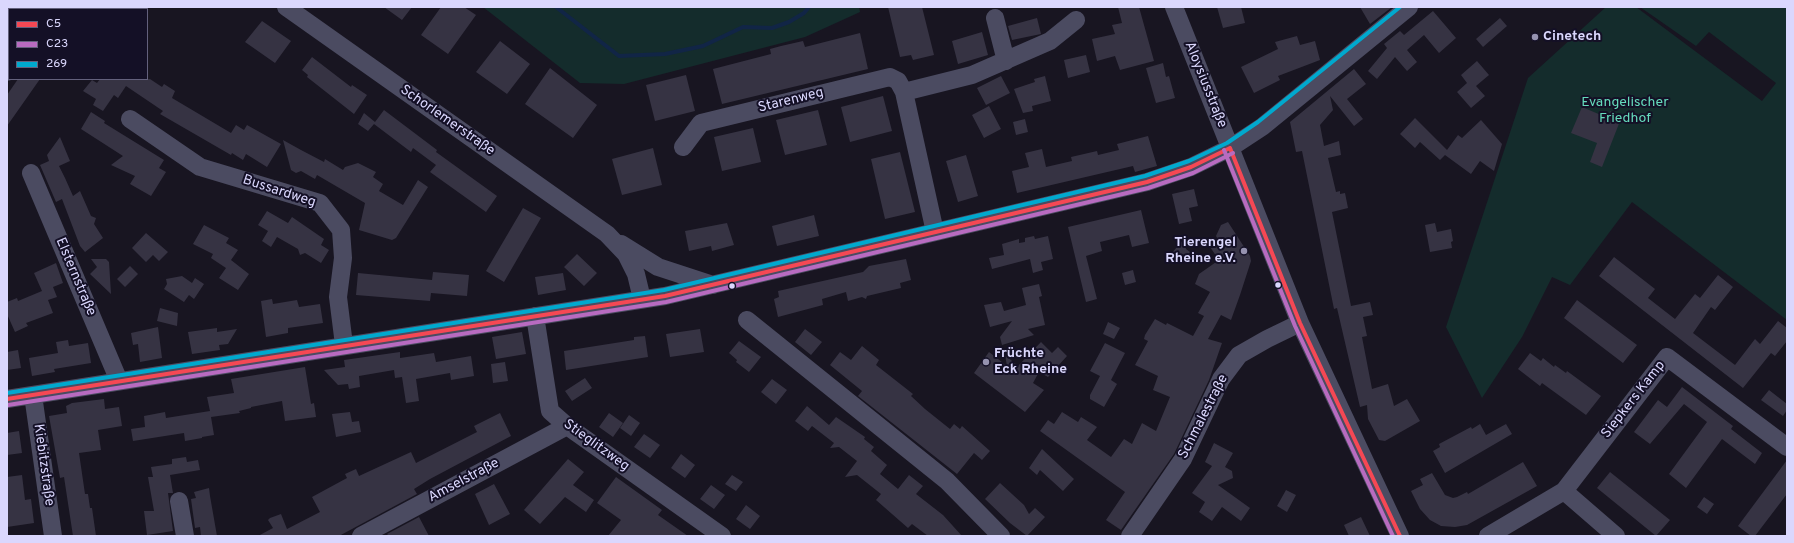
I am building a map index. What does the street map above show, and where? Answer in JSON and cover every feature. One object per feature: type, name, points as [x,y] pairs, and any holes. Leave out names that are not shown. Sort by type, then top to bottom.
[{"type":"street","name":"Schorlemerstraße","points":[[286,7],[606,234],[658,267],[713,285]]},
{"type":"street","name":"Aloysiusstraße","points":[[1174,7],[1300,323],[1400,536]]},
{"type":"street","points":[[7,399],[642,299],[713,285],[1147,182],[1191,167],[1230,148],[1262,127],[1291,105],[1409,7]]},
{"type":"street","points":[[995,18],[1006,61]]},
{"type":"street","points":[[904,92],[972,75],[1006,61],[1050,41],[1076,20]]},
{"type":"street","name":"Starenweg","points":[[683,147],[701,123],[890,77],[898,81],[904,92],[935,232]]},
{"type":"street","name":"Bussardweg","points":[[130,119],[200,167],[320,203],[341,230],[343,258],[338,297],[344,345]]},
{"type":"street","name":"Elsternstraße","points":[[31,173],[119,381]]},
{"type":"street","name":"Schorlemerstraße","points":[[606,234],[626,254],[636,274],[642,299]]},
{"type":"street","name":"Stieglitzweg","points":[[535,316],[550,411],[567,426],[722,536]]},
{"type":"street","points":[[747,320],[947,481],[1000,536]]},
{"type":"street","name":"Schmalestraße","points":[[1130,536],[1183,460],[1221,379],[1239,355],[1300,323]]},
{"type":"street","name":"Siepkers Kamp","points":[[1488,536],[1564,491],[1668,357],[1787,447]]},
{"type":"street","name":"Kiebitzstraße","points":[[33,395],[53,536]]},
{"type":"street","name":"Amselstraße","points":[[361,536],[567,426]]},
{"type":"street","points":[[1564,491],[1616,536]]},
{"type":"street","points":[[179,501],[185,536]]},
{"type":"green space","points":[[483,7],[859,7],[860,12],[805,37],[624,84],[580,83]]},
{"type":"green space","name":"Evangelischer Friedhof","points":[[1606,7],[1636,7],[1762,101],[1776,83],[1709,32],[1696,46],[1640,7],[1787,7],[1787,320],[1632,202],[1570,285],[1552,277],[1522,337],[1482,398],[1446,327],[1528,78]]},
{"type":"building","points":[[384,7],[412,7],[402,20]]},
{"type":"building","points":[[441,7],[464,7],[476,15],[448,54],[421,35]]},
{"type":"building","points":[[888,7],[922,7],[934,55],[913,60],[911,55],[900,57]]},
{"type":"building","points":[[1118,7],[1139,7],[1154,61],[1120,70],[1115,56],[1097,61],[1092,39],[1115,34],[1112,25],[1122,23]]},
{"type":"building","points":[[1217,7],[1241,7],[1245,23],[1223,28]]},
{"type":"building","points":[[1360,7],[1392,7],[1370,24]]},
{"type":"building","points":[[1433,11],[1456,38],[1439,53],[1424,35],[1407,50],[1417,62],[1407,71],[1395,57],[1377,79],[1368,71],[1387,48],[1384,44],[1400,31],[1404,35]]},
{"type":"building","points":[[1037,18],[1041,34],[1012,40],[1008,26]]},
{"type":"building","points":[[1500,18],[1507,26],[1483,47],[1476,39]]},
{"type":"building","points":[[262,21],[291,41],[275,63],[245,42]]},
{"type":"building","points":[[982,32],[988,55],[958,64],[952,41]]},
{"type":"building","points":[[860,33],[868,69],[722,104],[713,69],[771,54],[770,49],[781,46],[803,41],[805,47]]},
{"type":"building","points":[[1297,36],[1300,45],[1315,41],[1320,60],[1278,76],[1280,80],[1254,93],[1241,67],[1278,49],[1275,42]]},
{"type":"building","points":[[500,41],[530,64],[507,94],[476,72]]},
{"type":"building","points":[[1086,55],[1090,72],[1068,78],[1064,60]]},
{"type":"building","points":[[312,57],[351,87],[352,85],[367,95],[354,114],[307,77],[308,75],[302,70]]},
{"type":"building","points":[[1477,61],[1489,75],[1476,86],[1485,96],[1471,108],[1457,92],[1467,83],[1461,75]]},
{"type":"building","points":[[1163,63],[1166,77],[1169,76],[1175,98],[1156,103],[1146,68]]},
{"type":"building","points":[[550,68],[597,105],[573,138],[525,104]]},
{"type":"building","points":[[1354,69],[1366,84],[1347,99],[1363,119],[1354,126],[1330,96],[1333,110],[1320,125],[1324,146],[1339,141],[1341,155],[1328,158],[1336,192],[1340,191],[1340,194],[1345,193],[1348,208],[1332,212],[1351,306],[1370,302],[1373,315],[1363,317],[1367,336],[1362,337],[1372,389],[1388,384],[1394,406],[1407,399],[1420,421],[1385,441],[1379,440],[1368,419],[1367,405],[1360,407],[1337,308],[1334,309],[1302,151],[1296,152],[1290,122]]},
{"type":"building","points":[[686,75],[695,111],[655,121],[646,85]]},
{"type":"building","points":[[1001,76],[1010,93],[986,105],[977,88]]},
{"type":"building","points":[[1045,76],[1051,101],[1032,106],[1033,111],[1023,113],[1014,89],[1035,82],[1034,79]]},
{"type":"building","points":[[150,79],[162,87],[164,84],[175,91],[172,98],[231,133],[236,125],[244,130],[247,125],[281,144],[267,167],[246,154],[243,160],[232,153],[231,155],[160,114],[163,111],[126,86],[118,98],[114,95],[103,111],[93,105],[96,99],[83,91],[92,80],[97,83],[99,80]]},
{"type":"building","points":[[17,80],[39,80],[7,126],[7,95]]},
{"type":"building","points":[[883,96],[892,131],[850,142],[841,107]]},
{"type":"building","points":[[989,106],[1001,129],[984,138],[972,115]]},
{"type":"building","points":[[1582,107],[1608,118],[1610,111],[1622,116],[1602,167],[1590,162],[1597,143],[1571,133]]},
{"type":"building","points":[[384,110],[437,150],[436,152],[497,196],[486,212],[430,172],[436,165],[413,148],[411,152],[374,124],[368,131],[358,124],[364,113],[375,122]]},
{"type":"building","points":[[818,110],[827,145],[785,155],[776,120]]},
{"type":"building","points":[[91,112],[105,121],[104,123],[164,160],[159,168],[166,172],[151,196],[130,184],[135,176],[111,165],[123,156],[81,129]]},
{"type":"building","points":[[1415,118],[1447,150],[1458,135],[1462,138],[1481,120],[1502,144],[1494,171],[1480,161],[1471,174],[1445,155],[1440,160],[1420,142],[1415,148],[1400,134]]},
{"type":"building","points":[[1025,119],[1028,132],[1016,135],[1013,122]]},
{"type":"building","points":[[753,128],[761,162],[722,171],[714,137]]},
{"type":"building","points":[[1148,136],[1157,166],[1135,172],[1133,166],[1017,193],[1012,171],[1029,167],[1025,153],[1042,149],[1046,167],[1072,161],[1071,157],[1097,151],[1098,155],[1119,150],[1117,144]]},
{"type":"building","points":[[60,137],[70,161],[59,166],[73,196],[80,191],[91,216],[96,218],[94,224],[103,238],[85,252],[80,246],[62,199],[56,202],[40,165],[49,161],[47,155]]},
{"type":"building","points":[[283,140],[324,162],[325,159],[343,170],[345,167],[358,163],[376,172],[373,177],[383,184],[379,191],[403,205],[418,180],[428,187],[396,238],[392,240],[359,230],[365,203],[317,175],[315,179],[301,171],[296,173],[291,170]]},
{"type":"building","points":[[653,148],[662,185],[622,195],[612,159]]},
{"type":"building","points":[[900,152],[915,212],[885,219],[871,159]]},
{"type":"building","points":[[966,155],[978,196],[958,202],[946,161]]},
{"type":"building","points":[[1194,189],[1198,206],[1189,208],[1192,221],[1179,224],[1172,194]]},
{"type":"building","points":[[523,208],[541,218],[504,282],[486,271]]},
{"type":"building","points":[[1141,210],[1149,243],[1132,247],[1129,235],[1100,242],[1102,251],[1086,256],[1097,299],[1086,302],[1068,227]]},
{"type":"building","points":[[267,211],[288,223],[292,217],[324,239],[321,245],[329,250],[321,263],[305,253],[300,255],[298,249],[277,237],[271,247],[262,241],[268,231],[258,225]]},
{"type":"building","points":[[814,215],[819,236],[777,246],[772,226]]},
{"type":"building","points":[[1228,222],[1250,256],[1251,261],[1240,295],[1231,320],[1221,315],[1208,339],[1222,343],[1209,380],[1174,454],[1121,530],[1106,520],[1125,492],[1040,431],[1048,420],[1054,424],[1062,412],[1078,422],[1081,417],[1097,427],[1087,440],[1111,457],[1124,439],[1132,444],[1142,423],[1156,431],[1170,397],[1153,390],[1158,376],[1135,365],[1148,341],[1144,339],[1145,335],[1155,319],[1166,325],[1167,323],[1193,336],[1204,316],[1198,313],[1210,292],[1195,284],[1199,274],[1219,260],[1210,247],[1219,241],[1216,236],[1221,225]]},
{"type":"building","points":[[727,223],[734,245],[712,251],[711,246],[689,251],[685,231]]},
{"type":"building","points":[[1435,223],[1437,232],[1451,229],[1453,241],[1451,242],[1452,248],[1430,252],[1425,225]]},
{"type":"building","points":[[204,225],[229,238],[226,243],[238,250],[231,260],[249,274],[238,290],[219,278],[226,268],[211,258],[213,254],[193,244]]},
{"type":"building","points":[[146,233],[168,252],[159,261],[153,255],[146,262],[132,248]]},
{"type":"building","points":[[1034,236],[1035,239],[1048,236],[1053,259],[1041,262],[1043,270],[1033,273],[1030,259],[992,269],[989,258],[1004,255],[1002,244],[1019,239],[1019,243],[1025,242],[1025,238]]},
{"type":"building","points":[[1184,239],[1186,249],[1190,252],[1181,263],[1171,254]]},
{"type":"building","points":[[577,254],[597,273],[584,286],[564,267]]},
{"type":"building","points":[[1614,257],[1655,289],[1648,298],[1675,319],[1695,294],[1700,298],[1718,275],[1733,287],[1715,310],[1711,307],[1693,333],[1735,365],[1755,339],[1760,344],[1778,321],[1787,328],[1787,341],[1775,356],[1771,353],[1743,388],[1599,276]]},
{"type":"building","points":[[91,259],[106,259],[109,262],[111,294],[90,274],[97,267]]},
{"type":"building","points":[[906,259],[911,280],[900,283],[901,288],[867,296],[866,299],[862,297],[848,301],[846,292],[822,299],[823,305],[778,317],[774,299],[779,297],[778,291],[863,272],[869,266]]},
{"type":"building","points":[[56,263],[63,283],[53,287],[57,297],[48,300],[53,313],[26,323],[28,326],[15,332],[7,314],[7,302],[17,298],[18,301],[42,291],[34,273]]},
{"type":"building","points":[[130,266],[138,274],[125,287],[117,279]]},
{"type":"building","points":[[1133,270],[1136,282],[1125,285],[1122,273]]},
{"type":"building","points":[[433,272],[469,275],[467,296],[431,293],[430,301],[356,295],[358,273],[432,280]]},
{"type":"building","points":[[563,273],[566,290],[538,295],[535,277]]},
{"type":"building","points":[[182,276],[192,283],[195,278],[204,284],[194,299],[189,295],[184,302],[164,289],[167,284],[166,279]]},
{"type":"building","points":[[1039,284],[1042,296],[1039,297],[1045,325],[1028,329],[1034,335],[1002,345],[1000,337],[1012,321],[990,327],[984,305],[1001,302],[1004,311],[1026,305],[1022,288]]},
{"type":"building","points":[[272,299],[273,304],[297,300],[299,307],[320,304],[323,323],[288,328],[288,333],[266,337],[261,301]]},
{"type":"building","points":[[1577,300],[1637,345],[1623,363],[1564,318]]},
{"type":"building","points":[[160,308],[178,313],[177,326],[157,321]]},
{"type":"building","points":[[1108,322],[1120,328],[1114,339],[1103,334]]},
{"type":"building","points":[[158,327],[162,358],[140,362],[138,344],[133,345],[131,333]]},
{"type":"building","points":[[217,328],[217,332],[237,329],[228,344],[219,345],[220,350],[192,354],[188,332]]},
{"type":"building","points":[[700,329],[704,352],[670,357],[666,334]]},
{"type":"building","points":[[805,329],[822,342],[811,355],[795,342]]},
{"type":"building","points":[[522,332],[526,354],[496,359],[492,337]]},
{"type":"building","points":[[645,336],[648,357],[566,370],[564,351],[634,340],[634,337]]},
{"type":"building","points":[[68,340],[69,346],[88,343],[91,363],[54,369],[55,372],[32,376],[29,358],[58,353],[56,342]]},
{"type":"building","points":[[739,341],[761,357],[749,372],[736,362],[737,360],[729,353]]},
{"type":"building","points":[[1041,342],[1052,353],[1058,347],[1067,356],[1048,377],[1039,372],[1033,383],[1044,390],[1025,412],[974,373],[989,352],[1007,366],[1005,355],[1018,366]]},
{"type":"building","points":[[1105,343],[1125,353],[1111,380],[1117,384],[1104,407],[1090,399],[1090,395],[1100,376],[1090,371]]},
{"type":"building","points":[[862,346],[879,360],[876,365],[913,394],[911,396],[925,409],[950,429],[954,424],[960,429],[962,426],[990,451],[982,460],[974,453],[957,474],[858,396],[862,391],[830,365],[840,352],[851,360]]},
{"type":"building","points":[[18,350],[21,368],[7,370],[7,352]]},
{"type":"building","points":[[400,352],[400,358],[434,353],[436,362],[471,356],[474,376],[451,380],[450,373],[416,379],[419,401],[406,403],[402,377],[395,378],[394,370],[359,376],[360,387],[349,389],[348,384],[338,385],[324,370],[345,367],[344,360]]},
{"type":"building","points":[[1530,353],[1541,361],[1543,358],[1554,367],[1555,365],[1566,373],[1567,371],[1601,396],[1586,415],[1542,383],[1540,386],[1518,369]]},
{"type":"building","points":[[505,362],[508,381],[493,383],[491,364]]},
{"type":"building","points":[[305,367],[311,404],[314,403],[316,417],[285,421],[282,401],[251,407],[239,411],[240,413],[211,417],[214,435],[185,441],[184,433],[133,441],[131,429],[145,427],[144,416],[165,412],[166,418],[210,411],[207,397],[234,393],[231,379]]},
{"type":"building","points":[[585,378],[592,388],[572,401],[565,391]]},
{"type":"building","points":[[772,379],[787,390],[776,404],[761,392]]},
{"type":"building","points":[[1682,387],[1733,426],[1731,429],[1762,453],[1755,464],[1722,439],[1686,488],[1669,474],[1707,422],[1684,404],[1650,444],[1634,432],[1658,400],[1667,407]]},
{"type":"building","points":[[1769,390],[1787,404],[1787,410],[1783,416],[1761,400]]},
{"type":"building","points":[[104,399],[105,409],[119,407],[122,426],[98,430],[101,450],[79,453],[85,494],[88,494],[90,508],[92,508],[96,536],[73,536],[64,477],[60,478],[49,416],[67,413],[66,406],[72,403]]},
{"type":"building","points":[[807,406],[829,425],[836,417],[865,437],[864,439],[874,447],[871,451],[887,465],[880,474],[898,489],[909,475],[923,486],[916,494],[943,515],[962,536],[928,536],[912,524],[908,528],[876,500],[881,494],[857,475],[845,477],[857,461],[839,447],[830,448],[834,443],[812,426],[808,431],[795,421]]},
{"type":"building","points":[[350,412],[352,422],[359,421],[361,432],[336,437],[332,414]]},
{"type":"building","points":[[500,413],[511,436],[430,479],[414,489],[417,494],[339,536],[258,536],[273,528],[268,520],[270,518],[281,514],[287,529],[320,512],[312,497],[347,478],[345,474],[356,469],[359,476],[411,452],[416,463],[477,432],[474,426]]},
{"type":"building","points":[[609,413],[623,423],[613,437],[599,427]]},
{"type":"building","points":[[629,415],[640,423],[631,436],[620,428]]},
{"type":"building","points":[[1480,424],[1486,435],[1506,424],[1512,434],[1445,473],[1433,451],[1440,447],[1439,444],[1471,427],[1472,429]]},
{"type":"building","points":[[19,431],[22,453],[7,455],[7,433]]},
{"type":"building","points":[[644,434],[660,445],[650,458],[634,447]]},
{"type":"building","points":[[1214,443],[1233,453],[1225,467],[1232,471],[1233,478],[1218,485],[1250,508],[1241,521],[1222,507],[1212,521],[1199,512],[1205,502],[1192,493],[1212,466],[1205,462]]},
{"type":"building","points":[[1042,449],[1074,479],[1063,491],[1040,470],[1037,475],[1029,468]]},
{"type":"building","points":[[681,454],[695,465],[685,478],[671,468]]},
{"type":"building","points":[[186,457],[187,462],[198,460],[200,470],[170,475],[173,493],[168,493],[173,531],[147,535],[144,511],[154,511],[148,477],[153,477],[151,467],[172,464],[172,459]]},
{"type":"building","points":[[568,459],[584,472],[573,485],[594,500],[586,512],[565,497],[540,524],[524,510]]},
{"type":"building","points":[[1787,460],[1787,494],[1755,536],[1751,536],[1738,526]]},
{"type":"building","points":[[1523,462],[1537,486],[1467,525],[1455,527],[1441,526],[1430,520],[1420,509],[1411,491],[1423,485],[1420,479],[1432,473],[1445,495],[1453,498],[1457,497],[1467,492],[1468,494]]},
{"type":"building","points":[[1610,472],[1670,520],[1656,536],[1597,488]]},
{"type":"building","points":[[22,475],[25,500],[31,499],[34,523],[7,527],[7,477]]},
{"type":"building","points":[[732,475],[743,482],[736,491],[725,484]]},
{"type":"building","points":[[616,477],[662,510],[658,515],[688,536],[608,536],[621,520],[597,503]]},
{"type":"building","points":[[1000,483],[1024,505],[1029,514],[1035,508],[1045,517],[1027,536],[1010,523],[985,499]]},
{"type":"building","points":[[494,484],[510,514],[489,525],[475,494]]},
{"type":"building","points":[[711,485],[725,495],[714,509],[700,499]]},
{"type":"building","points":[[209,488],[217,536],[201,536],[200,527],[195,528],[191,499],[196,498],[194,492]]},
{"type":"building","points":[[1286,490],[1296,495],[1287,512],[1277,506]]},
{"type":"building","points":[[1704,497],[1714,504],[1707,514],[1697,507]]},
{"type":"building","points":[[746,505],[760,516],[750,529],[736,519]]},
{"type":"building","points":[[419,517],[429,536],[389,536],[387,534]]},
{"type":"building","points":[[1361,517],[1370,536],[1349,536],[1344,525]]},
{"type":"waterway","points":[[556,7],[619,56],[665,54],[703,46],[743,27],[772,28],[789,22],[804,13],[809,7]]},
{"type":"transit line","name":"269","points":[[7,393],[664,290],[1145,176],[1189,161],[1227,143],[1258,122],[1400,7]]},
{"type":"transit line","name":"C5","points":[[1230,148],[1300,323],[1400,536]]},
{"type":"transit line","name":"C5","points":[[7,399],[665,296],[1147,182],[1191,167],[1230,148]]},
{"type":"transit line","name":"C23","points":[[1224,150],[1295,326],[1393,536]]},
{"type":"transit line","name":"C23","points":[[8,405],[666,302],[1148,188],[1193,173],[1233,153]]},
{"type":"place","name":"Cinetech","points":[[1535,37]]},
{"type":"place","name":"Tierengel Rheine e.V.","points":[[1244,251]]},
{"type":"place","name":"Früchte Eck Rheine","points":[[986,362]]}]
